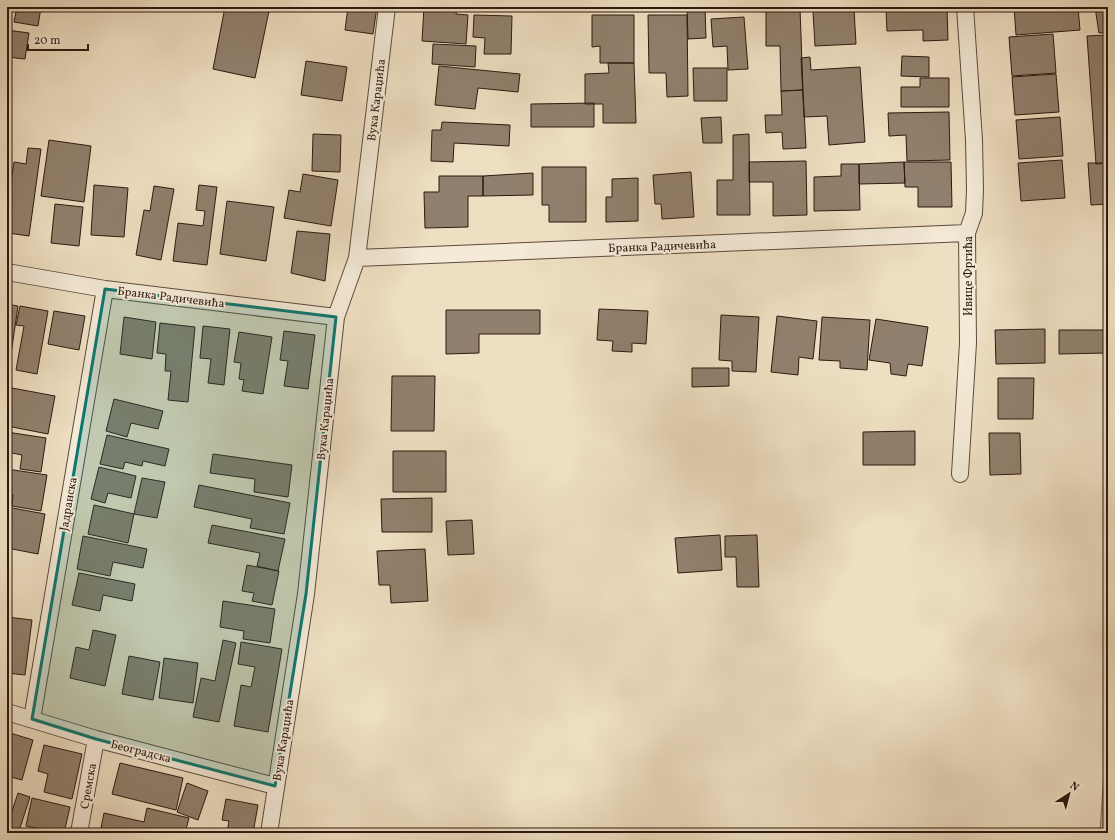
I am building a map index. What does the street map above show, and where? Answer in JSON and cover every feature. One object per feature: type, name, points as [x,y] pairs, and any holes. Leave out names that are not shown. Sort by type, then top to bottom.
[{"type":"street","name":"Вука Караџића","points":[[269,833],[306,594],[336,317],[357,258],[387,7]]},
{"type":"street","name":"Ивице Фргића","points":[[960,474],[968,343],[967,233],[974,213],[975,190],[974,140],[964,7]]},
{"type":"street","name":"Бранка Радичевића","points":[[357,258],[967,233]]},
{"type":"street","name":"Бранка Радичевића","points":[[7,272],[105,289],[336,317]]},
{"type":"street","name":"Јадранска","points":[[32,719],[105,289]]},
{"type":"street","name":"Београдска","points":[[7,712],[96,739],[276,786]]},
{"type":"street","name":"Сремска","points":[[80,833],[96,739]]},
{"type":"highlighted area","points":[[105,289],[336,317],[306,594],[275,786],[96,739],[32,719]]},
{"type":"green space","points":[[1108,710],[1108,833],[1100,833]]},
{"type":"building","points":[[17,7],[41,7],[38,26],[14,22]]},
{"type":"building","points":[[225,7],[249,7],[269,11],[255,78],[213,69]]},
{"type":"building","points":[[249,7],[271,7],[270,12]]},
{"type":"building","points":[[348,7],[377,7],[373,34],[345,30]]},
{"type":"building","points":[[424,7],[457,7],[456,14],[468,15],[466,44],[422,41]]},
{"type":"building","points":[[687,7],[705,7],[706,38],[688,39]]},
{"type":"building","points":[[947,7],[948,40],[923,41],[923,30],[887,31],[886,9]]},
{"type":"building","points":[[1014,7],[1078,7],[1080,30],[1016,35]]},
{"type":"building","points":[[1095,7],[1108,7],[1108,32],[1099,33]]},
{"type":"building","points":[[766,9],[800,9],[803,90],[781,91],[780,46],[766,46]]},
{"type":"building","points":[[854,9],[856,44],[815,46],[813,11]]},
{"type":"building","points":[[474,15],[512,16],[511,54],[484,54],[485,38],[473,37]]},
{"type":"building","points":[[592,15],[634,15],[634,63],[600,63],[600,46],[592,47]]},
{"type":"building","points":[[648,15],[687,15],[688,96],[667,97],[666,73],[649,73]]},
{"type":"building","points":[[744,17],[748,69],[728,70],[727,46],[713,47],[711,19]]},
{"type":"building","points":[[7,30],[29,33],[25,59],[7,57]]},
{"type":"building","points":[[1053,34],[1056,73],[1012,76],[1009,37]]},
{"type":"building","points":[[1108,35],[1108,163],[1096,164],[1087,36]]},
{"type":"building","points":[[433,44],[476,46],[475,67],[432,64]]},
{"type":"building","points":[[902,56],[929,57],[929,77],[901,76]]},
{"type":"building","points":[[810,57],[811,70],[860,67],[865,142],[829,145],[827,116],[804,117],[801,58]]},
{"type":"building","points":[[306,61],[347,67],[342,101],[301,95]]},
{"type":"building","points":[[608,63],[634,63],[636,123],[603,123],[603,104],[585,104],[585,74],[609,73]]},
{"type":"building","points":[[439,66],[520,74],[518,92],[478,88],[475,109],[435,105]]},
{"type":"building","points":[[693,68],[727,68],[727,101],[694,101]]},
{"type":"building","points":[[1056,74],[1059,112],[1015,115],[1012,77]]},
{"type":"building","points":[[920,78],[949,78],[949,107],[901,107],[901,87],[920,87]]},
{"type":"building","points":[[803,90],[806,148],[783,149],[782,132],[766,133],[765,115],[782,115],[781,91]]},
{"type":"building","points":[[594,103],[594,127],[531,127],[531,104]]},
{"type":"building","points":[[949,112],[950,160],[907,161],[906,135],[889,136],[888,113]]},
{"type":"building","points":[[721,117],[722,143],[703,143],[701,118]]},
{"type":"building","points":[[1060,117],[1063,156],[1019,159],[1016,120]]},
{"type":"building","points":[[442,122],[510,125],[509,146],[454,143],[453,162],[431,161],[432,130],[441,130]]},
{"type":"building","points":[[313,134],[341,135],[340,172],[312,171]]},
{"type":"building","points":[[749,134],[750,215],[717,215],[717,180],[733,180],[733,135]]},
{"type":"building","points":[[49,140],[91,146],[84,202],[41,196]]},
{"type":"building","points":[[28,148],[41,149],[29,236],[8,233],[10,218],[7,218],[7,188],[10,188],[14,162],[26,164]]},
{"type":"building","points":[[1062,160],[1065,198],[1021,201],[1018,163]]},
{"type":"building","points":[[806,161],[807,215],[773,216],[773,182],[749,182],[749,162]]},
{"type":"building","points":[[904,162],[951,162],[952,207],[918,207],[918,187],[905,187]]},
{"type":"building","points":[[904,162],[905,183],[859,184],[859,164]]},
{"type":"building","points":[[1088,163],[1108,163],[1108,204],[1091,205]]},
{"type":"building","points":[[841,164],[859,164],[860,210],[814,211],[814,177],[841,176]]},
{"type":"building","points":[[542,167],[586,167],[586,222],[549,222],[549,205],[542,205]]},
{"type":"building","points":[[691,172],[694,217],[662,219],[661,204],[655,204],[653,175]]},
{"type":"building","points":[[533,173],[533,195],[483,196],[483,176]]},
{"type":"building","points":[[303,174],[338,180],[331,226],[284,218],[289,190],[300,192]]},
{"type":"building","points":[[439,176],[483,176],[483,196],[468,196],[468,227],[425,228],[424,192],[439,192]]},
{"type":"building","points":[[638,178],[638,221],[606,222],[606,197],[612,197],[612,179]]},
{"type":"building","points":[[94,185],[128,188],[124,237],[91,235]]},
{"type":"building","points":[[199,185],[217,187],[207,265],[173,261],[178,223],[203,226],[205,211],[196,210]]},
{"type":"building","points":[[154,186],[174,189],[161,260],[136,255],[144,210],[150,211]]},
{"type":"building","points":[[227,201],[274,207],[266,261],[220,254]]},
{"type":"building","points":[[55,204],[83,207],[79,246],[51,243]]},
{"type":"building","points":[[297,231],[330,234],[325,281],[291,273]]},
{"type":"building","points":[[7,304],[18,306],[9,368],[7,368]]},
{"type":"building","points":[[20,306],[48,311],[37,374],[16,370],[24,326],[16,325]]},
{"type":"building","points":[[599,309],[648,311],[646,344],[632,343],[632,352],[612,351],[613,341],[597,340]]},
{"type":"building","points":[[446,310],[540,310],[540,334],[479,334],[479,353],[446,354]]},
{"type":"building","points":[[54,311],[85,316],[79,350],[48,344]]},
{"type":"building","points":[[721,315],[759,317],[756,372],[732,371],[732,361],[719,360]]},
{"type":"building","points":[[777,316],[817,321],[813,359],[799,357],[798,375],[771,372]]},
{"type":"building","points":[[124,317],[156,322],[152,359],[120,354]]},
{"type":"building","points":[[822,317],[870,320],[867,370],[840,368],[840,361],[819,360]]},
{"type":"building","points":[[876,319],[928,327],[922,366],[908,364],[906,376],[891,374],[890,363],[869,360]]},
{"type":"building","points":[[160,323],[195,327],[188,402],[168,400],[171,371],[165,371],[166,354],[157,353]]},
{"type":"building","points":[[203,326],[230,329],[224,385],[208,383],[211,359],[200,358]]},
{"type":"building","points":[[1045,329],[1045,363],[996,364],[995,330]]},
{"type":"building","points":[[1059,330],[1107,330],[1107,353],[1059,354]]},
{"type":"building","points":[[284,331],[315,335],[308,389],[284,386],[288,361],[280,360]]},
{"type":"building","points":[[239,332],[272,337],[263,394],[242,391],[244,380],[239,379],[241,363],[234,362]]},
{"type":"building","points":[[692,368],[729,368],[729,386],[692,387]]},
{"type":"building","points":[[392,376],[435,376],[434,431],[391,431]]},
{"type":"building","points":[[998,378],[1034,378],[1033,419],[998,419]]},
{"type":"building","points":[[12,388],[55,396],[48,434],[7,426],[7,414]]},
{"type":"building","points":[[114,399],[163,411],[158,429],[131,423],[127,437],[106,431]]},
{"type":"building","points":[[915,431],[915,465],[863,465],[863,432]]},
{"type":"building","points":[[7,432],[46,438],[41,472],[20,469],[22,455],[7,452]]},
{"type":"building","points":[[989,433],[1020,433],[1021,474],[990,475]]},
{"type":"building","points":[[107,435],[169,449],[165,466],[143,461],[142,466],[125,462],[123,469],[100,464]]},
{"type":"building","points":[[393,451],[446,451],[446,492],[393,492]]},
{"type":"building","points":[[213,454],[292,465],[288,497],[254,492],[255,479],[210,473]]},
{"type":"building","points":[[99,467],[136,476],[131,498],[108,493],[105,503],[91,499]]},
{"type":"building","points":[[7,469],[47,475],[41,511],[12,506],[13,495],[7,494]]},
{"type":"building","points":[[142,478],[165,482],[157,518],[134,514]]},
{"type":"building","points":[[199,485],[290,503],[284,534],[250,528],[252,519],[194,507]]},
{"type":"building","points":[[432,498],[432,532],[382,532],[381,499]]},
{"type":"building","points":[[94,505],[134,514],[128,543],[88,534]]},
{"type":"building","points":[[7,507],[45,514],[38,554],[7,548]]},
{"type":"building","points":[[472,520],[474,554],[448,555],[446,521]]},
{"type":"building","points":[[212,525],[285,539],[278,571],[257,566],[260,553],[208,543]]},
{"type":"building","points":[[720,535],[722,570],[678,573],[675,538]]},
{"type":"building","points":[[757,535],[759,587],[737,587],[736,557],[725,557],[725,536]]},
{"type":"building","points":[[83,536],[147,549],[143,568],[113,562],[110,576],[77,569]]},
{"type":"building","points":[[425,549],[428,601],[391,603],[390,585],[379,585],[377,551]]},
{"type":"building","points":[[247,565],[279,571],[272,605],[252,601],[254,593],[242,591]]},
{"type":"building","points":[[79,573],[135,584],[132,601],[103,595],[100,611],[72,605]]},
{"type":"building","points":[[223,601],[275,609],[270,643],[243,639],[244,631],[220,627]]},
{"type":"building","points":[[7,617],[32,620],[25,675],[7,673]]},
{"type":"building","points":[[93,630],[116,635],[105,686],[70,678],[76,647],[89,650]]},
{"type":"building","points":[[223,640],[236,643],[219,722],[193,717],[201,678],[215,681]]},
{"type":"building","points":[[241,642],[282,649],[268,732],[234,726],[241,685],[251,687],[255,667],[238,664]]},
{"type":"building","points":[[129,656],[160,662],[153,700],[122,694]]},
{"type":"building","points":[[164,658],[198,663],[193,703],[159,698]]},
{"type":"building","points":[[7,732],[33,740],[22,780],[7,776]]},
{"type":"building","points":[[44,745],[82,754],[72,799],[44,792],[48,774],[38,771]]},
{"type":"building","points":[[120,763],[183,778],[176,810],[112,794]]},
{"type":"building","points":[[187,783],[208,791],[198,820],[177,812]]},
{"type":"building","points":[[18,793],[30,797],[19,831],[26,833],[7,833],[7,826]]},
{"type":"building","points":[[32,798],[70,807],[64,833],[26,826]]},
{"type":"building","points":[[226,799],[258,805],[253,833],[227,833],[229,821],[222,820]]},
{"type":"building","points":[[147,808],[189,818],[185,833],[100,833],[104,813],[144,822]]}]
